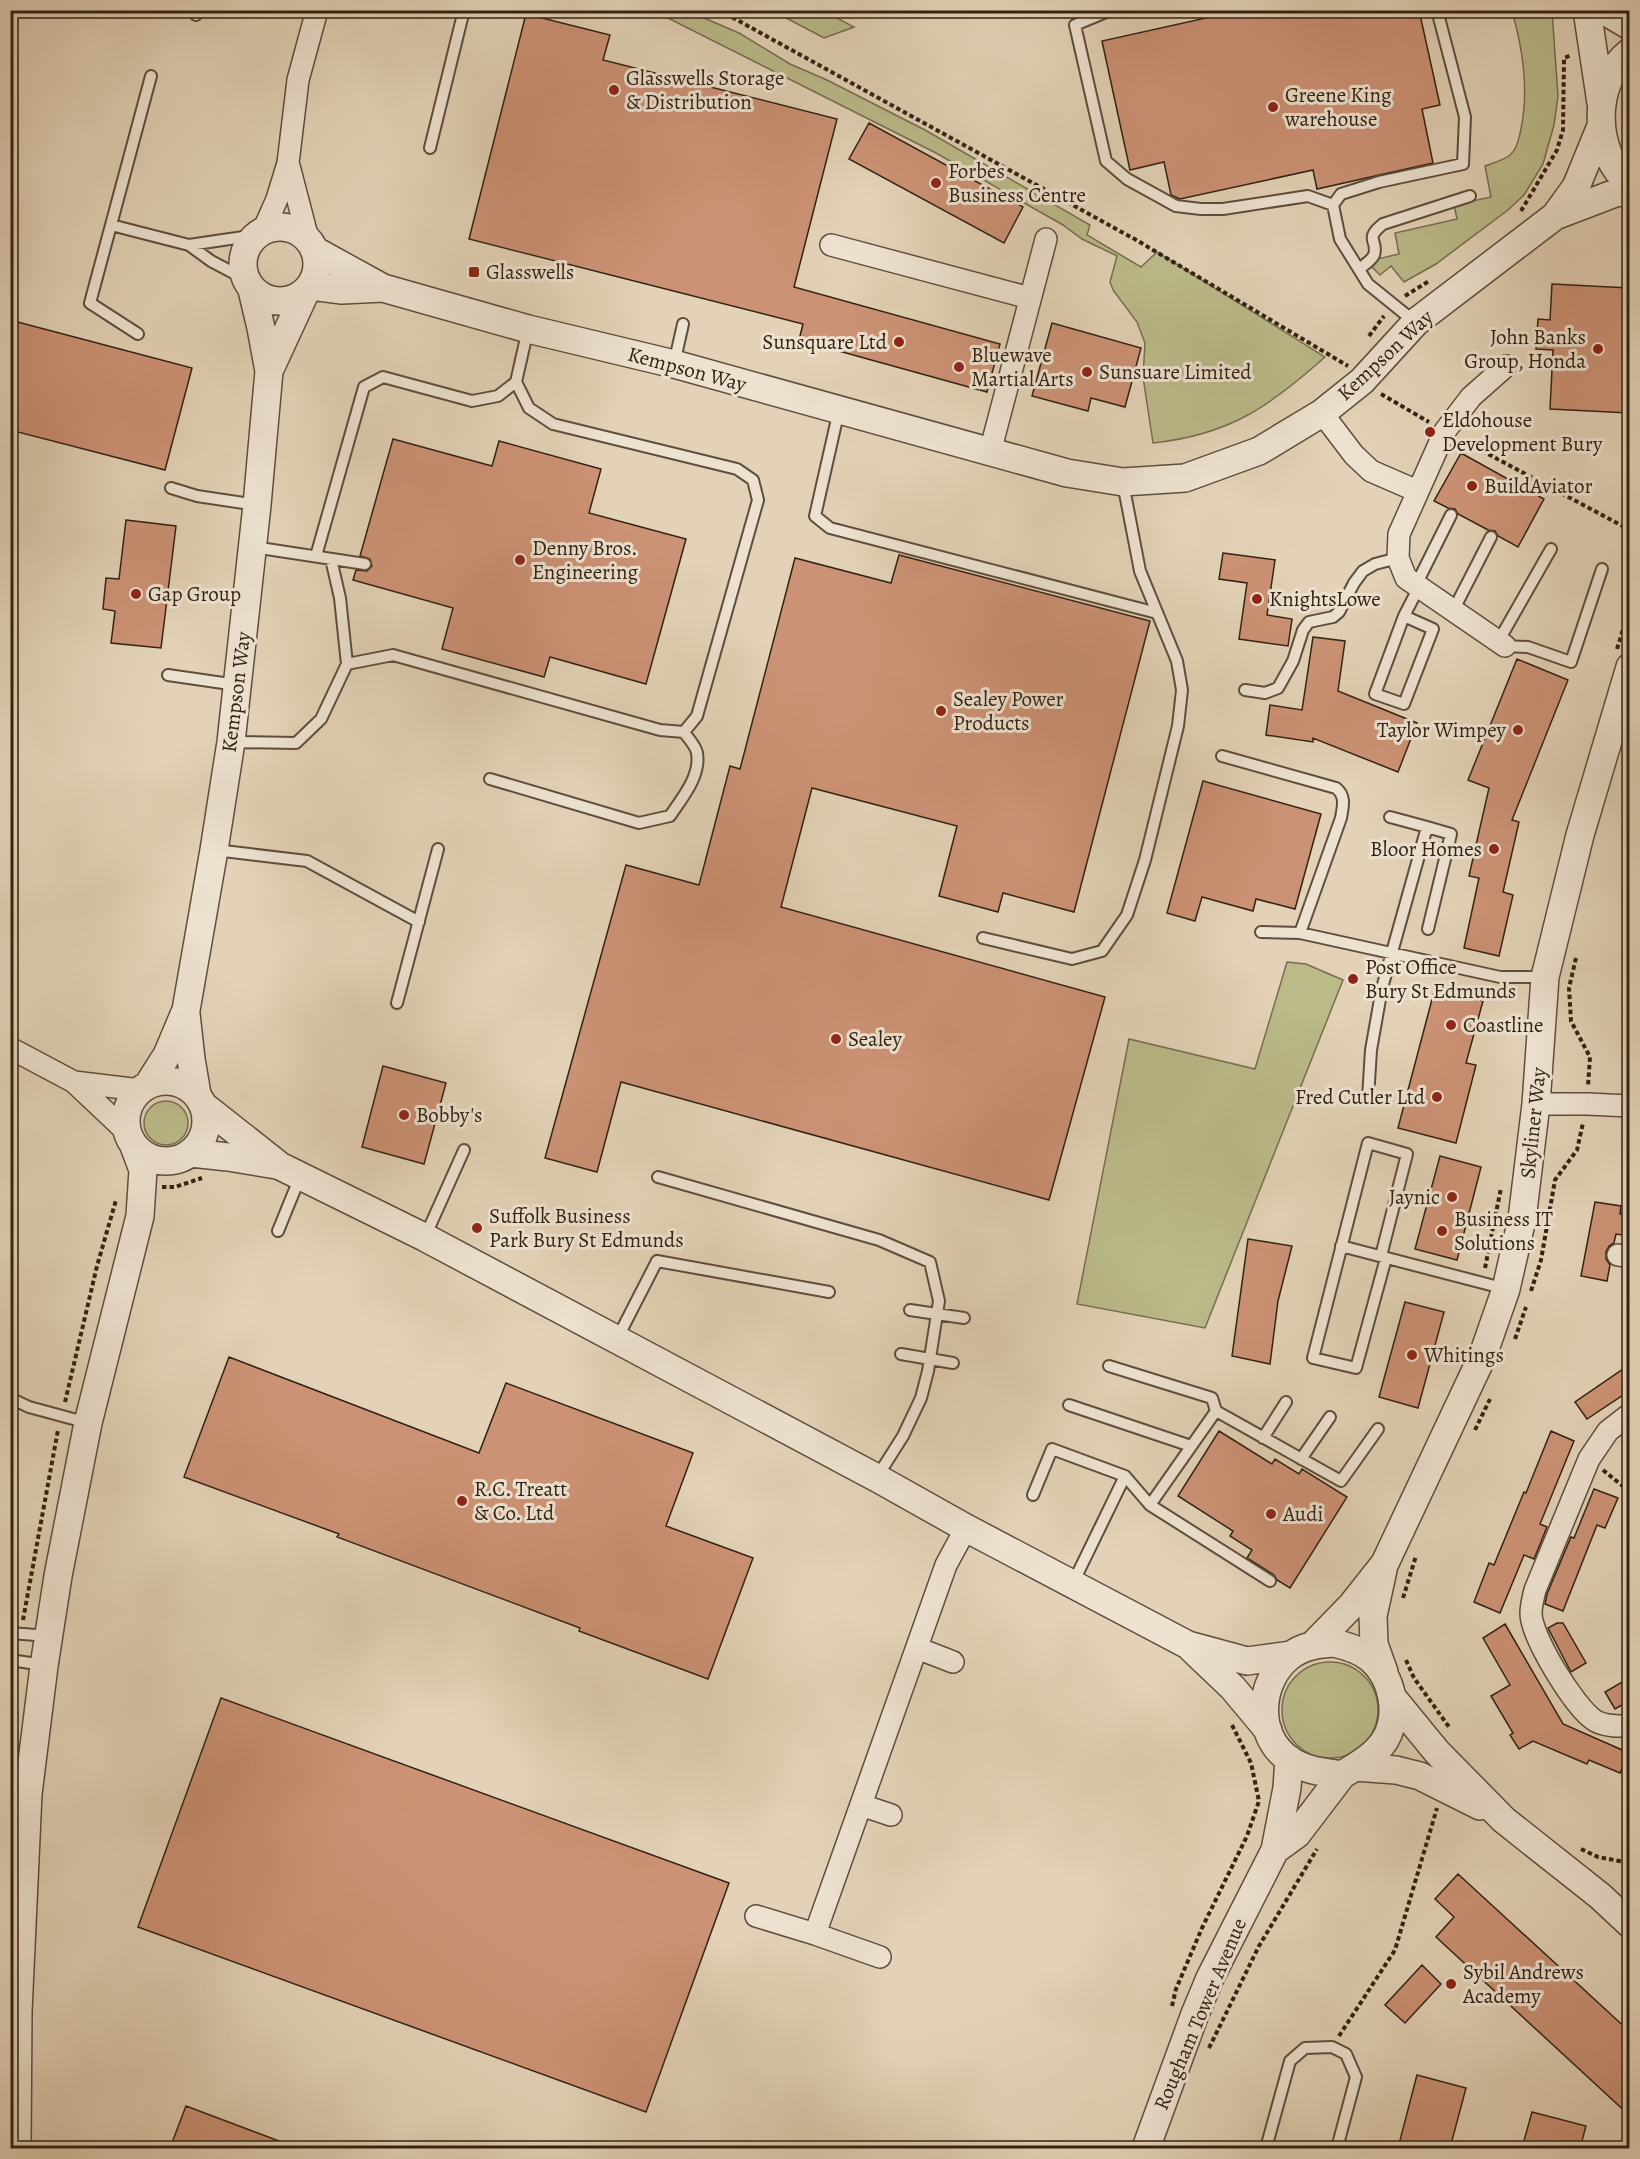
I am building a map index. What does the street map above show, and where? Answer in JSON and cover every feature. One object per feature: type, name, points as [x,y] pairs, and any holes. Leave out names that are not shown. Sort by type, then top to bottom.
[{"type":"street","points":[[260,233],[277,199],[288,163],[298,80],[318,10]]},
{"type":"street","points":[[1587,10],[1608,154],[1629,184]]},
{"type":"street","points":[[1603,10],[1629,26]]},
{"type":"street","name":"Kempson Way","points":[[1555,216],[1576,187],[1601,115],[1610,78],[1629,52]]},
{"type":"street","points":[[288,163],[311,245],[317,269],[308,290],[292,300],[278,302],[264,299],[248,284],[242,267],[243,255],[248,244],[260,233],[275,227],[287,227],[298,231],[311,245]]},
{"type":"street","name":"Kempson Way","points":[[311,245],[383,288],[528,329],[674,364],[1067,473],[1123,482],[1185,478],[1259,451],[1322,413],[1354,368],[1555,216],[1618,192],[1629,194]]},
{"type":"street","points":[[990,452],[1046,239]]},
{"type":"street","points":[[831,245],[1030,298]]},
{"type":"street","name":"Kempson Way","points":[[144,1088],[167,1055],[186,1010],[231,742],[253,547],[268,371],[261,328],[248,284]]},
{"type":"street","name":"Kempson Way","points":[[268,371],[308,290],[383,288]]},
{"type":"street","points":[[1501,644],[1406,578],[1398,558],[1399,534],[1444,431],[1471,397],[1506,366]]},
{"type":"street","points":[[1322,413],[1354,455],[1371,471],[1417,491]]},
{"type":"street","name":"Skyliner Way","points":[[1389,1687],[1374,1644],[1373,1616],[1385,1563],[1511,1292],[1536,1104],[1545,977],[1623,658]]},
{"type":"street","name":"Kempson Way","points":[[186,1010],[190,1059],[200,1100]]},
{"type":"street","points":[[10,1048],[74,1083],[131,1139],[143,1155],[166,1162],[185,1157],[252,1160],[290,1172],[424,1237],[1188,1645],[1247,1661],[1334,1643],[1354,1648],[1372,1659],[1389,1687],[1437,1752],[1504,1820],[1600,1896],[1624,1934]]},
{"type":"street","points":[[17,2148],[16,1944],[28,1794],[44,1666],[88,1423],[140,1216],[143,1170],[131,1139],[128,1110],[132,1099],[144,1088],[161,1081],[174,1081],[186,1086],[200,1100],[290,1172]]},
{"type":"street","points":[[74,1083],[144,1088]]},
{"type":"street","points":[[140,1216],[157,1182],[200,1144],[206,1132],[207,1119],[200,1100]]},
{"type":"street","points":[[1536,1104],[1629,1106]]},
{"type":"street","points":[[1629,1414],[1608,1431],[1589,1459],[1535,1590],[1531,1614],[1534,1631],[1577,1705],[1595,1721],[1618,1727],[1629,1725]]},
{"type":"street","points":[[816,1934],[946,1565],[966,1528]]},
{"type":"street","name":"Skyliner Way","points":[[1302,1650],[1350,1606],[1385,1563]]},
{"type":"street","points":[[1188,1645],[1233,1688],[1268,1730],[1276,1746],[1289,1759],[1310,1770],[1396,1770],[1420,1776],[1504,1820]]},
{"type":"street","points":[[917,1648],[953,1662]]},
{"type":"street","points":[[1268,1730],[1264,1710],[1267,1689],[1276,1670],[1302,1650]]},
{"type":"street","points":[[1348,1771],[1372,1756],[1385,1739],[1392,1719],[1389,1687]]},
{"type":"street","name":"Rougham Tower Avenue","points":[[1146,2148],[1210,1978],[1275,1850],[1287,1788],[1289,1759]]},
{"type":"street","name":"Rougham Tower Avenue","points":[[1275,1850],[1297,1834],[1348,1771]]},
{"type":"street","points":[[861,1805],[891,1815]]},
{"type":"street","points":[[756,1916],[880,1957]]},
{"type":"lane","points":[[430,148],[464,10]]},
{"type":"lane","points":[[1111,10],[1075,26],[1106,161],[1127,179],[1176,206],[1201,209],[1223,208],[1308,196],[1333,205]]},
{"type":"lane","points":[[1416,322],[1368,284],[1340,239],[1333,205],[1341,194],[1379,182],[1463,164],[1465,117],[1437,10]]},
{"type":"lane","points":[[138,334],[90,303],[151,76]]},
{"type":"lane","points":[[1359,269],[1373,258],[1374,232],[1383,224],[1470,196]]},
{"type":"lane","points":[[111,225],[189,245],[248,284]]},
{"type":"lane","points":[[189,245],[260,233]]},
{"type":"lane","points":[[674,364],[683,324]]},
{"type":"lane","points":[[528,329],[516,382],[529,408],[553,424],[737,469],[753,480],[759,500],[697,716],[684,732]]},
{"type":"lane","points":[[316,556],[364,387],[383,378],[472,401],[498,396],[516,382]]},
{"type":"lane","points":[[839,410],[815,516],[830,528],[1157,614]]},
{"type":"lane","points":[[983,938],[1072,959],[1102,951],[1126,915],[1145,860],[1178,726],[1182,690],[1177,661],[1140,572],[1123,482]]},
{"type":"lane","points":[[171,488],[196,496],[257,505]]},
{"type":"lane","points":[[1404,616],[1433,629],[1404,704],[1376,694],[1404,616],[1451,515]]},
{"type":"lane","points":[[1453,611],[1491,537]]},
{"type":"lane","points":[[253,547],[365,564]]},
{"type":"lane","points":[[1551,549],[1501,644],[1528,647],[1571,662],[1602,569]]},
{"type":"lane","points":[[1245,690],[1265,693],[1278,688],[1293,661],[1303,630],[1309,622],[1333,617],[1339,612],[1363,571],[1375,564],[1398,558]]},
{"type":"lane","points":[[231,742],[296,743],[321,719],[347,664],[340,598],[331,559]]},
{"type":"lane","points":[[347,664],[393,655],[660,730],[684,732]]},
{"type":"lane","points":[[168,675],[237,685]]},
{"type":"lane","points":[[490,779],[639,823],[670,816],[688,790],[695,768],[697,752],[684,732]]},
{"type":"lane","points":[[1222,756],[1335,788],[1341,793],[1344,804],[1341,818],[1300,933]]},
{"type":"lane","points":[[1390,817],[1451,834],[1428,929]]},
{"type":"lane","points":[[1368,1098],[1371,1050],[1382,988],[1394,953],[1427,827]]},
{"type":"lane","points":[[397,1004],[438,849]]},
{"type":"lane","points":[[214,850],[307,861],[418,922]]},
{"type":"lane","points":[[1261,932],[1300,933],[1500,978],[1545,977]]},
{"type":"lane","points":[[1368,1143],[1407,1154],[1356,1368],[1312,1358],[1341,1246],[1368,1143]]},
{"type":"lane","points":[[424,1237],[464,1150]]},
{"type":"lane","points":[[278,1231],[290,1172]]},
{"type":"lane","points":[[658,1177],[879,1240],[930,1262],[939,1301],[921,1398],[903,1436],[877,1478]]},
{"type":"lane","points":[[1341,1246],[1511,1292]]},
{"type":"lane","points":[[617,1339],[657,1261],[829,1292]]},
{"type":"lane","points":[[910,1310],[964,1318]]},
{"type":"lane","points":[[901,1354],[953,1363]]},
{"type":"lane","points":[[1109,1366],[1212,1398],[1216,1411],[1341,1481],[1378,1429]]},
{"type":"lane","points":[[10,1398],[29,1407],[88,1423]]},
{"type":"lane","points":[[1263,1438],[1286,1402]]},
{"type":"lane","points":[[1069,1405],[1191,1446]]},
{"type":"lane","points":[[1150,1505],[1216,1411]]},
{"type":"lane","points":[[1301,1459],[1330,1416]]},
{"type":"lane","points":[[1033,1495],[1052,1449],[1125,1476],[1150,1505],[1270,1581]]},
{"type":"lane","points":[[1072,1583],[1125,1476]]},
{"type":"lane","points":[[16,1634],[49,1636]]},
{"type":"lane","points":[[13,1660],[44,1666]]},
{"type":"lane","points":[[1266,2148],[1290,2061],[1305,2048],[1332,2047],[1346,2054],[1356,2077],[1337,2148]]},
{"type":"path","points":[[719,10],[1138,241],[1354,368],[1372,389],[1444,431],[1629,530]]},
{"type":"path","points":[[1520,213],[1557,150]]},
{"type":"path","points":[[1368,338],[1393,304],[1438,275]]},
{"type":"path","points":[[1623,658],[1629,607]]},
{"type":"path","points":[[1511,1292],[1541,1260],[1555,1180],[1577,1150],[1587,1104],[1590,1057],[1571,1022],[1569,988],[1577,953]]},
{"type":"path","points":[[1501,1185],[1511,1292],[1512,1348]]},
{"type":"path","points":[[16,1634],[61,1417],[97,1266],[118,1193]]},
{"type":"path","points":[[1474,1433],[1494,1391]]},
{"type":"path","points":[[1589,1459],[1629,1492]]},
{"type":"path","points":[[1401,1607],[1420,1546]]},
{"type":"path","points":[[1403,1652],[1414,1678],[1455,1736]]},
{"type":"path","points":[[10,1696],[13,1660]]},
{"type":"path","points":[[1171,2008],[1176,1989],[1202,1928],[1247,1836],[1259,1801],[1251,1762],[1230,1721]]},
{"type":"path","points":[[1332,2047],[1395,1950],[1437,1805],[1447,1810]]},
{"type":"path","points":[[1207,2053],[1259,1946],[1322,1840]]},
{"type":"path","points":[[1575,1845],[1598,1857],[1629,1863]]},
{"type":"path","points":[[1624,1934],[1629,1951]]},
{"type":"shaded area","points":[[654,11],[688,11],[739,33],[790,64],[827,80],[925,130],[1090,225],[1087,235],[1141,267],[1157,252],[1325,357],[1305,375],[1247,416],[1204,433],[1153,443],[1143,377],[1145,343],[1137,322],[1113,290],[1110,282],[1117,256],[1082,239],[1063,225],[936,153]]},
{"type":"shaded area","points":[[773,11],[824,11],[854,27],[824,38]]},
{"type":"shaded area","points":[[1512,11],[1552,11],[1558,96],[1554,125],[1543,164],[1524,195],[1508,210],[1436,264],[1404,282],[1391,266],[1380,275],[1372,267],[1373,260],[1399,254],[1395,233],[1457,219],[1454,205],[1491,197],[1485,166],[1510,155],[1516,147],[1521,129],[1525,84],[1519,40]]},
{"type":"shaded area","points":[[1287,962],[1306,964],[1343,980],[1205,1328],[1077,1304],[1129,1039],[1255,1069]]},
{"type":"shaded area","points":[[166,1101],[181,1108],[188,1123],[181,1138],[166,1145],[151,1138],[144,1123],[151,1108]]},
{"type":"shaded area","points":[[1330,1662],[1348,1666],[1364,1676],[1374,1692],[1378,1710],[1374,1728],[1364,1744],[1348,1754],[1330,1758],[1312,1754],[1296,1744],[1286,1728],[1282,1710],[1286,1692],[1296,1676],[1312,1666]]},
{"type":"building","name":"Greene King warehouse","points":[[1242,10],[1419,10],[1440,105],[1422,109],[1433,163],[1317,189],[1313,170],[1180,199],[1171,195],[1164,162],[1130,170],[1102,41]]},
{"type":"building","points":[[526,14],[610,35],[603,60],[837,119],[794,287],[1000,344],[987,392],[799,340],[803,324],[469,239]]},
{"type":"building","name":"Forbes Business Centre","points":[[869,123],[1023,207],[1004,243],[849,159]]},
{"type":"building","points":[[1552,284],[1629,288],[1629,413],[1550,409],[1553,350],[1536,349],[1538,319],[1550,320]]},
{"type":"building","points":[[10,320],[192,368],[165,470],[10,430]]},
{"type":"building","name":"Sunsuare Limited","points":[[1052,323],[1141,348],[1125,407],[1091,398],[1088,411],[1032,396]]},
{"type":"building","name":"Denny Bros. Engineering","points":[[393,439],[492,466],[499,441],[601,469],[589,513],[686,539],[646,684],[550,657],[544,677],[442,649],[453,608],[353,580],[356,570],[367,571],[372,566],[370,559],[360,556]]},
{"type":"building","points":[[1461,453],[1544,499],[1518,547],[1498,536],[1495,531],[1488,530],[1458,514],[1455,509],[1434,501]]},
{"type":"building","name":"Gap Group","points":[[126,520],[176,526],[161,648],[111,643],[115,611],[103,609],[106,578],[119,579]]},
{"type":"building","name":"KnightsLowe","points":[[1223,553],[1275,560],[1267,615],[1292,619],[1288,646],[1239,639],[1247,583],[1219,579]]},
{"type":"building","points":[[899,555],[1150,621],[1074,912],[1003,893],[998,912],[939,896],[957,826],[812,788],[781,907],[1105,997],[1049,1200],[621,1082],[597,1172],[545,1158],[626,865],[699,885],[730,766],[740,769],[795,558],[891,583]]},
{"type":"building","points":[[1313,637],[1345,641],[1338,691],[1417,723],[1398,772],[1313,738],[1313,742],[1266,735],[1270,705],[1302,710]]},
{"type":"building","points":[[1517,659],[1568,680],[1512,820],[1519,822],[1503,892],[1513,895],[1499,956],[1464,948],[1479,878],[1469,876],[1489,788],[1468,780]]},
{"type":"building","points":[[1203,781],[1321,814],[1295,909],[1256,899],[1253,911],[1202,897],[1195,921],[1167,913]]},
{"type":"building","name":"Fred Cutler Ltd","points":[[1435,988],[1483,1001],[1466,1063],[1476,1065],[1456,1143],[1398,1128]]},
{"type":"building","name":"Bobby's","points":[[383,1066],[446,1083],[424,1164],[362,1147]]},
{"type":"building","points":[[1440,1156],[1481,1167],[1457,1260],[1415,1249]]},
{"type":"building","points":[[1595,1202],[1621,1206],[1620,1214],[1629,1216],[1629,1236],[1616,1234],[1614,1243],[1606,1252],[1606,1259],[1610,1265],[1607,1281],[1581,1276]]},
{"type":"building","points":[[1248,1239],[1292,1246],[1278,1301],[1270,1364],[1232,1356]]},
{"type":"building","name":"Whitings","points":[[1405,1302],[1444,1312],[1418,1408],[1379,1397]]},
{"type":"building","name":"R.C. Treatt & Co. Ltd","points":[[229,1357],[479,1453],[506,1383],[693,1453],[666,1526],[753,1558],[708,1679],[579,1631],[580,1628],[337,1537],[339,1534],[184,1477]]},
{"type":"building","points":[[1629,1365],[1629,1391],[1587,1419],[1575,1402]]},
{"type":"building","name":"Audi","points":[[1219,1431],[1272,1464],[1275,1459],[1299,1474],[1302,1469],[1347,1497],[1290,1588],[1247,1558],[1252,1550],[1230,1536],[1233,1531],[1178,1496]]},
{"type":"building","points":[[1551,1431],[1574,1441],[1540,1524],[1547,1527],[1534,1559],[1524,1555],[1500,1613],[1474,1602],[1489,1563],[1494,1565]]},
{"type":"building","points":[[1594,1489],[1618,1498],[1605,1528],[1597,1525],[1563,1611],[1545,1604],[1547,1594]]},
{"type":"building","points":[[1557,1623],[1563,1623],[1586,1663],[1571,1672],[1548,1628]]},
{"type":"building","points":[[1505,1624],[1563,1724],[1629,1753],[1620,1773],[1589,1760],[1587,1764],[1533,1741],[1519,1749],[1510,1735],[1513,1733],[1491,1696],[1510,1685],[1483,1638]]},
{"type":"building","points":[[1629,1678],[1629,1701],[1615,1709],[1605,1692]]},
{"type":"building","points":[[221,1698],[729,1883],[646,2112],[138,1927]]},
{"type":"building","points":[[1458,1874],[1629,2031],[1629,2115],[1436,1937],[1454,1917],[1435,1899]]},
{"type":"building","points":[[1422,1965],[1441,1984],[1405,2023],[1385,2005]]},
{"type":"building","points":[[1417,2075],[1466,2088],[1450,2148],[1398,2148]]},
{"type":"building","points":[[186,2106],[295,2147],[170,2148]]},
{"type":"building","points":[[1532,2112],[1586,2126],[1580,2148],[1522,2148]]},
{"type":"place","name":"Glasswells Storage & Distribution","points":[[614,90]]},
{"type":"place","name":"Greene King warehouse","points":[[1273,107]]},
{"type":"place","name":"Forbes Business Centre","points":[[936,183]]},
{"type":"place","name":"Glasswells","points":[[474,272]]},
{"type":"place","name":"Sunsquare Ltd","points":[[899,342]]},
{"type":"place","name":"John Banks Group, Honda","points":[[1598,349]]},
{"type":"place","name":"Bluewave Martial Arts","points":[[959,367]]},
{"type":"place","name":"Sunsuare Limited","points":[[1087,372]]},
{"type":"place","name":"Eldohouse Development Bury","points":[[1430,432]]},
{"type":"place","name":"BuildAviator","points":[[1472,486]]},
{"type":"place","name":"Denny Bros. Engineering","points":[[520,560]]},
{"type":"place","name":"Gap Group","points":[[136,594]]},
{"type":"place","name":"KnightsLowe","points":[[1257,599]]},
{"type":"place","name":"Sealey Power Products","points":[[941,711]]},
{"type":"place","name":"Taylor Wimpey","points":[[1518,730]]},
{"type":"place","name":"Bloor Homes","points":[[1494,849]]},
{"type":"place","name":"Post Office Bury St Edmunds","points":[[1353,979]]},
{"type":"place","name":"Coastline","points":[[1451,1025]]},
{"type":"place","name":"Sealey","points":[[836,1039]]},
{"type":"place","name":"Fred Cutler Ltd","points":[[1437,1097]]},
{"type":"place","name":"Bobby's","points":[[404,1115]]},
{"type":"place","name":"Jaynic","points":[[1452,1197]]},
{"type":"place","name":"Suffolk Business Park Bury St Edmunds","points":[[477,1228]]},
{"type":"place","name":"Business IT Solutions","points":[[1442,1231]]},
{"type":"place","name":"Whitings","points":[[1412,1355]]},
{"type":"place","name":"R.C. Treatt & Co. Ltd","points":[[462,1501]]},
{"type":"place","name":"Audi","points":[[1271,1514]]},
{"type":"place","name":"Sybil Andrews Academy","points":[[1451,1984]]}]
